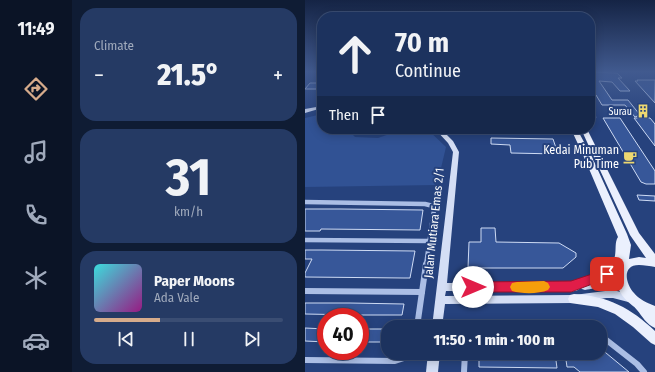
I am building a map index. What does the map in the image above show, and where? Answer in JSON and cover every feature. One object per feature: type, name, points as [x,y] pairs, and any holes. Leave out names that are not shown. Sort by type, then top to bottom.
[{"type":"main road","points":[[576,134],[622,234],[625,245],[621,283],[625,291],[655,322]]},
{"type":"main road","points":[[587,134],[635,235],[655,263]]},
{"type":"main road","points":[[571,287],[607,274],[614,267],[619,259],[622,234]]},
{"type":"main road","points":[[635,235],[644,246],[655,255]]},
{"type":"main road","points":[[621,272],[633,262],[640,261],[655,263]]},
{"type":"main road","points":[[574,298],[589,299],[615,307],[630,317],[655,340]]},
{"type":"main road","points":[[636,302],[655,312]]},
{"type":"street","points":[[305,112],[317,110]]},
{"type":"street","name":"Jalan Mutiara Emas 2/1","points":[[438,320],[455,152],[451,142],[443,134]]},
{"type":"street","points":[[305,202],[428,204],[433,206],[434,210],[430,241],[418,320]]},
{"type":"street","points":[[305,240],[430,241]]},
{"type":"street","points":[[441,287],[584,286],[610,280],[621,272]]},
{"type":"street","points":[[305,291],[422,292]]},
{"type":"street","points":[[440,300],[574,298],[613,294],[636,302]]},
{"type":"street","points":[[607,341],[645,372]]},
{"type":"street","points":[[305,360],[381,360]]},
{"type":"street","points":[[432,372],[433,360]]},
{"type":"street","points":[[464,372],[465,360]]},
{"type":"shaded area","points":[[317,115],[317,134],[352,134],[355,137],[378,138],[390,134],[432,134],[446,147],[437,185],[305,187],[305,118]]},
{"type":"building","points":[[595,89],[605,89],[612,100],[628,100],[640,115],[635,117],[625,105],[602,105],[596,95]]},
{"type":"building","points":[[619,89],[628,89],[630,91],[620,91]]},
{"type":"building","points":[[643,89],[655,89],[655,103]]},
{"type":"building","points":[[603,118],[620,118],[655,171],[655,184],[646,184],[641,182]]},
{"type":"building","points":[[634,118],[650,118],[655,124],[655,146]]},
{"type":"building","points":[[491,138],[553,139],[558,154],[511,153],[510,145],[491,144]]},
{"type":"building","points":[[637,195],[655,196],[655,201],[639,200]]},
{"type":"building","points":[[305,209],[423,210],[420,230],[321,229],[320,231],[305,231]]},
{"type":"building","points":[[481,228],[495,228],[496,242],[559,243],[576,253],[576,257],[563,268],[468,268],[469,242],[481,242]]},
{"type":"building","points":[[305,250],[415,251],[410,278],[404,278],[305,277],[305,273],[312,259],[305,259]]},
{"type":"building","points":[[305,303],[404,304],[402,315],[369,315],[369,308],[317,308],[317,314],[305,314]]},
{"type":"building","points":[[305,328],[317,329],[317,342],[305,341]]},
{"type":"building","points":[[369,329],[381,329],[381,342],[369,342]]},
{"type":"building","points":[[607,354],[629,372],[580,372],[574,367],[567,367],[566,360],[607,360]]},
{"type":"building","points":[[479,360],[556,360],[557,368],[479,367]]},
{"type":"slow traffic","points":[[517,287],[544,287]]},
{"type":"place","name":"Surau","points":[[643,111]]},
{"type":"place","name":"Kedai Minuman Pub Time","points":[[630,157]]},
{"type":"route","points":[[473,287],[571,287],[607,274]]}]
